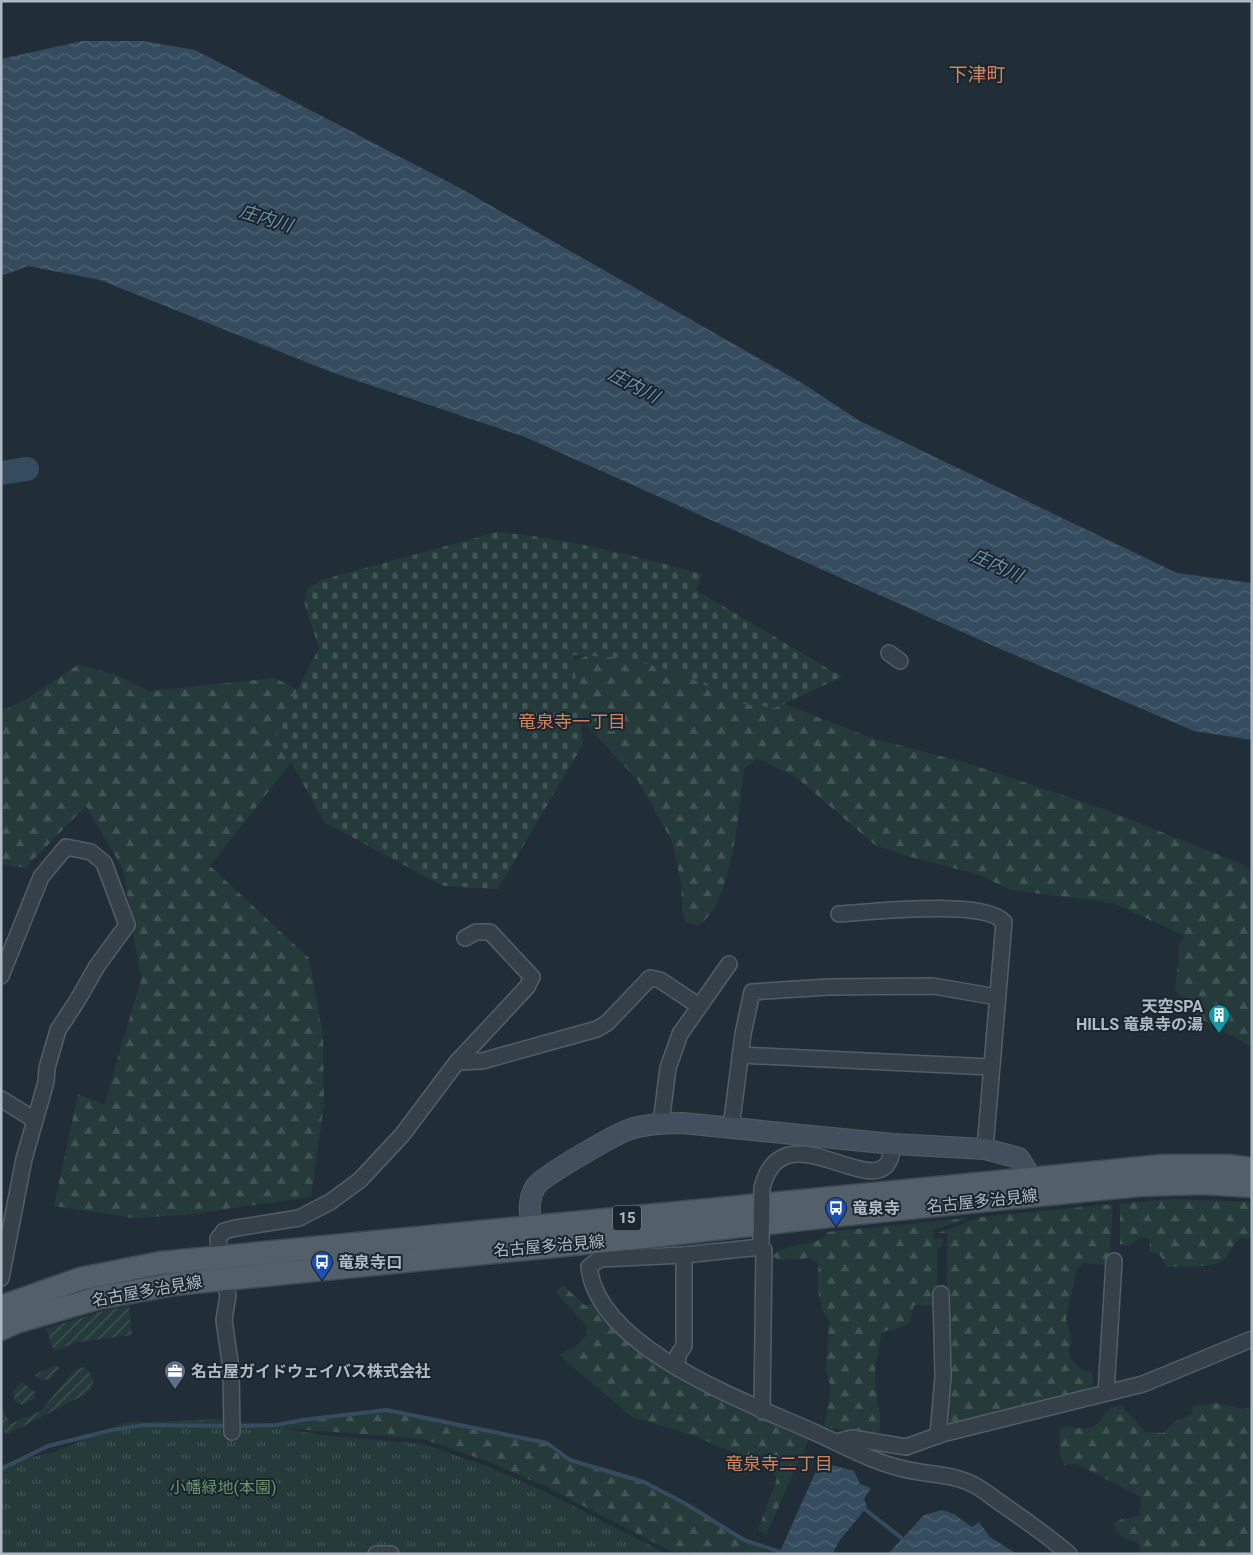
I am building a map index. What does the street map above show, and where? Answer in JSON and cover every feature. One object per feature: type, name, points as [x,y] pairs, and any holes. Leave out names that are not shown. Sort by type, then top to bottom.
[{"type":"main road","name":"名古屋多治見線","points":[[5,1312],[49,1289],[98,1275],[160,1263],[222,1268],[535,1236],[699,1212],[1163,1166],[1210,1166],[1252,1169]]},
{"type":"main road","name":"名古屋多治見線","points":[[535,1236],[634,1238],[830,1216],[1165,1183],[1252,1186]]},
{"type":"street","points":[[1,976],[40,877],[66,847],[91,852],[104,863],[127,925],[96,966],[77,1002],[58,1030],[24,1159],[4,1246],[1,1278]]},
{"type":"street","points":[[839,914],[933,909],[978,911],[998,916],[1004,922],[990,1067],[985,1149]]},
{"type":"street","points":[[232,1432],[231,1369],[224,1320],[228,1295],[218,1239],[224,1231],[299,1218],[330,1202],[360,1180],[402,1135],[457,1062],[521,994],[532,977],[490,932],[476,932],[465,938]]},
{"type":"street","points":[[661,1123],[668,1068],[680,1034],[729,964]]},
{"type":"street","points":[[457,1062],[482,1061],[597,1029],[607,1023],[650,978],[660,980],[698,1006]]},
{"type":"street","points":[[731,1128],[740,1055],[749,997],[752,992],[828,987],[933,986],[997,997]]},
{"type":"street","points":[[740,1055],[990,1067]]},
{"type":"street","points":[[1,1100],[35,1120]]},
{"type":"street","points":[[535,1236],[531,1200],[536,1185],[607,1140],[628,1130],[661,1123],[893,1144],[985,1149],[1019,1158],[1032,1179]]},
{"type":"street","points":[[762,1411],[764,1250],[761,1244],[762,1188],[765,1177],[772,1166],[784,1157],[798,1153],[812,1154],[870,1171],[882,1167],[889,1160],[893,1144]]},
{"type":"street","points":[[761,1244],[684,1255],[600,1259],[589,1267],[590,1281],[615,1318],[637,1340],[677,1368],[762,1411],[900,1468],[940,1475],[973,1484],[1041,1531],[1069,1554]]},
{"type":"street","points":[[677,1368],[678,1355],[684,1346],[684,1255]]},
{"type":"street","points":[[1106,1393],[1114,1261]]},
{"type":"street","points":[[938,1436],[943,1376],[941,1294]]},
{"type":"street","points":[[836,1442],[852,1438],[906,1447],[938,1436],[1143,1384],[1252,1339]]},
{"type":"street","points":[[376,1554],[391,1554]]},
{"type":"green space","points":[[497,532],[575,543],[702,574],[696,590],[842,677],[775,708],[744,704],[682,674],[626,658],[573,655],[583,744],[498,889],[443,886],[324,822],[275,732],[319,648],[304,602],[308,589],[321,580]]},
{"type":"green space","points":[[604,647],[738,682],[787,705],[871,738],[964,762],[1106,810],[1242,864],[1252,870],[1252,1047],[1199,1018],[1175,989],[1180,943],[1185,936],[1113,903],[1011,890],[979,875],[907,856],[875,845],[797,778],[758,758],[744,769],[732,854],[727,877],[719,898],[710,914],[698,926],[685,922],[682,910],[681,883],[672,841],[638,781],[570,707],[567,665]]},
{"type":"green space","points":[[79,664],[118,676],[149,691],[275,678],[316,700],[290,764],[210,866],[309,958],[323,1036],[324,1105],[311,1197],[184,1215],[133,1218],[54,1206],[78,1094],[104,1105],[141,980],[123,869],[86,806],[25,868],[1,864],[1,711],[24,701]]},
{"type":"green space","points":[[1168,1199],[1252,1202],[1252,1238],[1239,1238],[1226,1258],[1221,1262],[1198,1266],[1167,1267],[1160,1255],[1149,1251],[1150,1239],[1141,1237],[1130,1246],[1120,1244],[1120,1204]]},
{"type":"green space","points":[[1113,1204],[1109,1265],[1083,1263],[1077,1269],[1066,1319],[1072,1341],[1069,1351],[1071,1359],[1079,1368],[1091,1372],[1094,1382],[1083,1394],[946,1428],[947,1233],[938,1233],[981,1217]]},
{"type":"green space","points":[[969,1218],[933,1230],[934,1239],[943,1238],[942,1247],[937,1248],[937,1306],[914,1305],[907,1325],[881,1333],[875,1375],[880,1419],[879,1433],[875,1435],[824,1427],[831,1388],[826,1371],[829,1321],[820,1301],[819,1264],[811,1258],[780,1260],[772,1256],[780,1250],[824,1239],[827,1232]]},
{"type":"green space","points":[[563,1285],[584,1305],[589,1305],[595,1300],[616,1327],[810,1436],[766,1535],[758,1530],[777,1478],[770,1468],[692,1435],[632,1417],[559,1355],[579,1344],[587,1334],[586,1325],[556,1292]]},
{"type":"green space","points":[[129,1306],[132,1335],[77,1342],[54,1351],[46,1329],[99,1312]]},
{"type":"green space","points":[[56,1365],[59,1368],[49,1380],[40,1379],[34,1375]]},
{"type":"green space","points":[[85,1367],[94,1379],[91,1389],[84,1395],[6,1435],[1,1426],[1,1405],[10,1424],[41,1411],[76,1369]]},
{"type":"green space","points":[[22,1382],[36,1393],[34,1399],[22,1405],[15,1401],[13,1391]]},
{"type":"green space","points":[[1217,1403],[1242,1409],[1252,1408],[1252,1554],[1140,1554],[1139,1544],[1119,1534],[1114,1528],[1113,1523],[1122,1519],[1139,1516],[1141,1497],[1077,1464],[1064,1465],[1060,1455],[1060,1430],[1065,1426],[1081,1429],[1090,1428],[1095,1426],[1110,1409],[1122,1406],[1145,1432],[1163,1433],[1174,1422],[1192,1414],[1193,1406]]},
{"type":"green space","name":"小幡緑地(本園)","points":[[389,1411],[547,1444],[554,1452],[571,1461],[644,1484],[685,1505],[744,1541],[775,1554],[676,1554],[545,1486],[489,1462],[424,1439],[282,1428],[319,1435],[423,1444],[491,1468],[547,1493],[667,1554],[1,1554],[1,1465],[55,1452],[123,1423],[222,1419],[280,1428],[306,1419]]},
{"type":"green space","name":"小幡緑地(本園)","points":[[222,1419],[319,1435],[423,1444],[491,1468],[547,1493],[667,1554],[1,1554],[1,1465],[55,1452],[123,1423]]},
{"type":"water","name":"庄内川","points":[[82,41],[143,41],[195,50],[458,187],[802,383],[860,421],[1177,573],[1252,583],[1252,740],[1194,731],[996,647],[525,437],[331,372],[100,280],[28,266],[1,276],[1,59]]},
{"type":"water","points":[[820,1462],[854,1471],[860,1484],[871,1488],[864,1499],[867,1507],[840,1540],[832,1554],[779,1554]]},
{"type":"water","points":[[942,1510],[954,1514],[972,1527],[979,1522],[990,1537],[1017,1554],[888,1554],[924,1515]]},
{"type":"waterway","points":[[1,473],[27,469]]},
{"type":"waterway","points":[[236,1426],[277,1425],[302,1420],[387,1410],[547,1443],[570,1460],[644,1482],[686,1504],[744,1540],[786,1554]]},
{"type":"waterway","points":[[1,1469],[48,1446],[112,1430],[144,1425],[228,1426]]},
{"type":"waterway","points":[[862,1507],[904,1540]]},
{"type":"place","name":"天空SPA HILLS 竜泉寺の湯","points":[[1219,1034]]},
{"type":"place","name":"竜泉寺","points":[[836,1227]]},
{"type":"place","name":"竜泉寺口","points":[[322,1281]]},
{"type":"place","name":"名古屋ガイドウェイバス株式会社","points":[[175,1390]]},
{"type":"district","name":"下津町","points":[[977,74]]},
{"type":"district","name":"竜泉寺一丁目","points":[[572,721]]},
{"type":"district","name":"竜泉寺二丁目","points":[[779,1463]]}]
